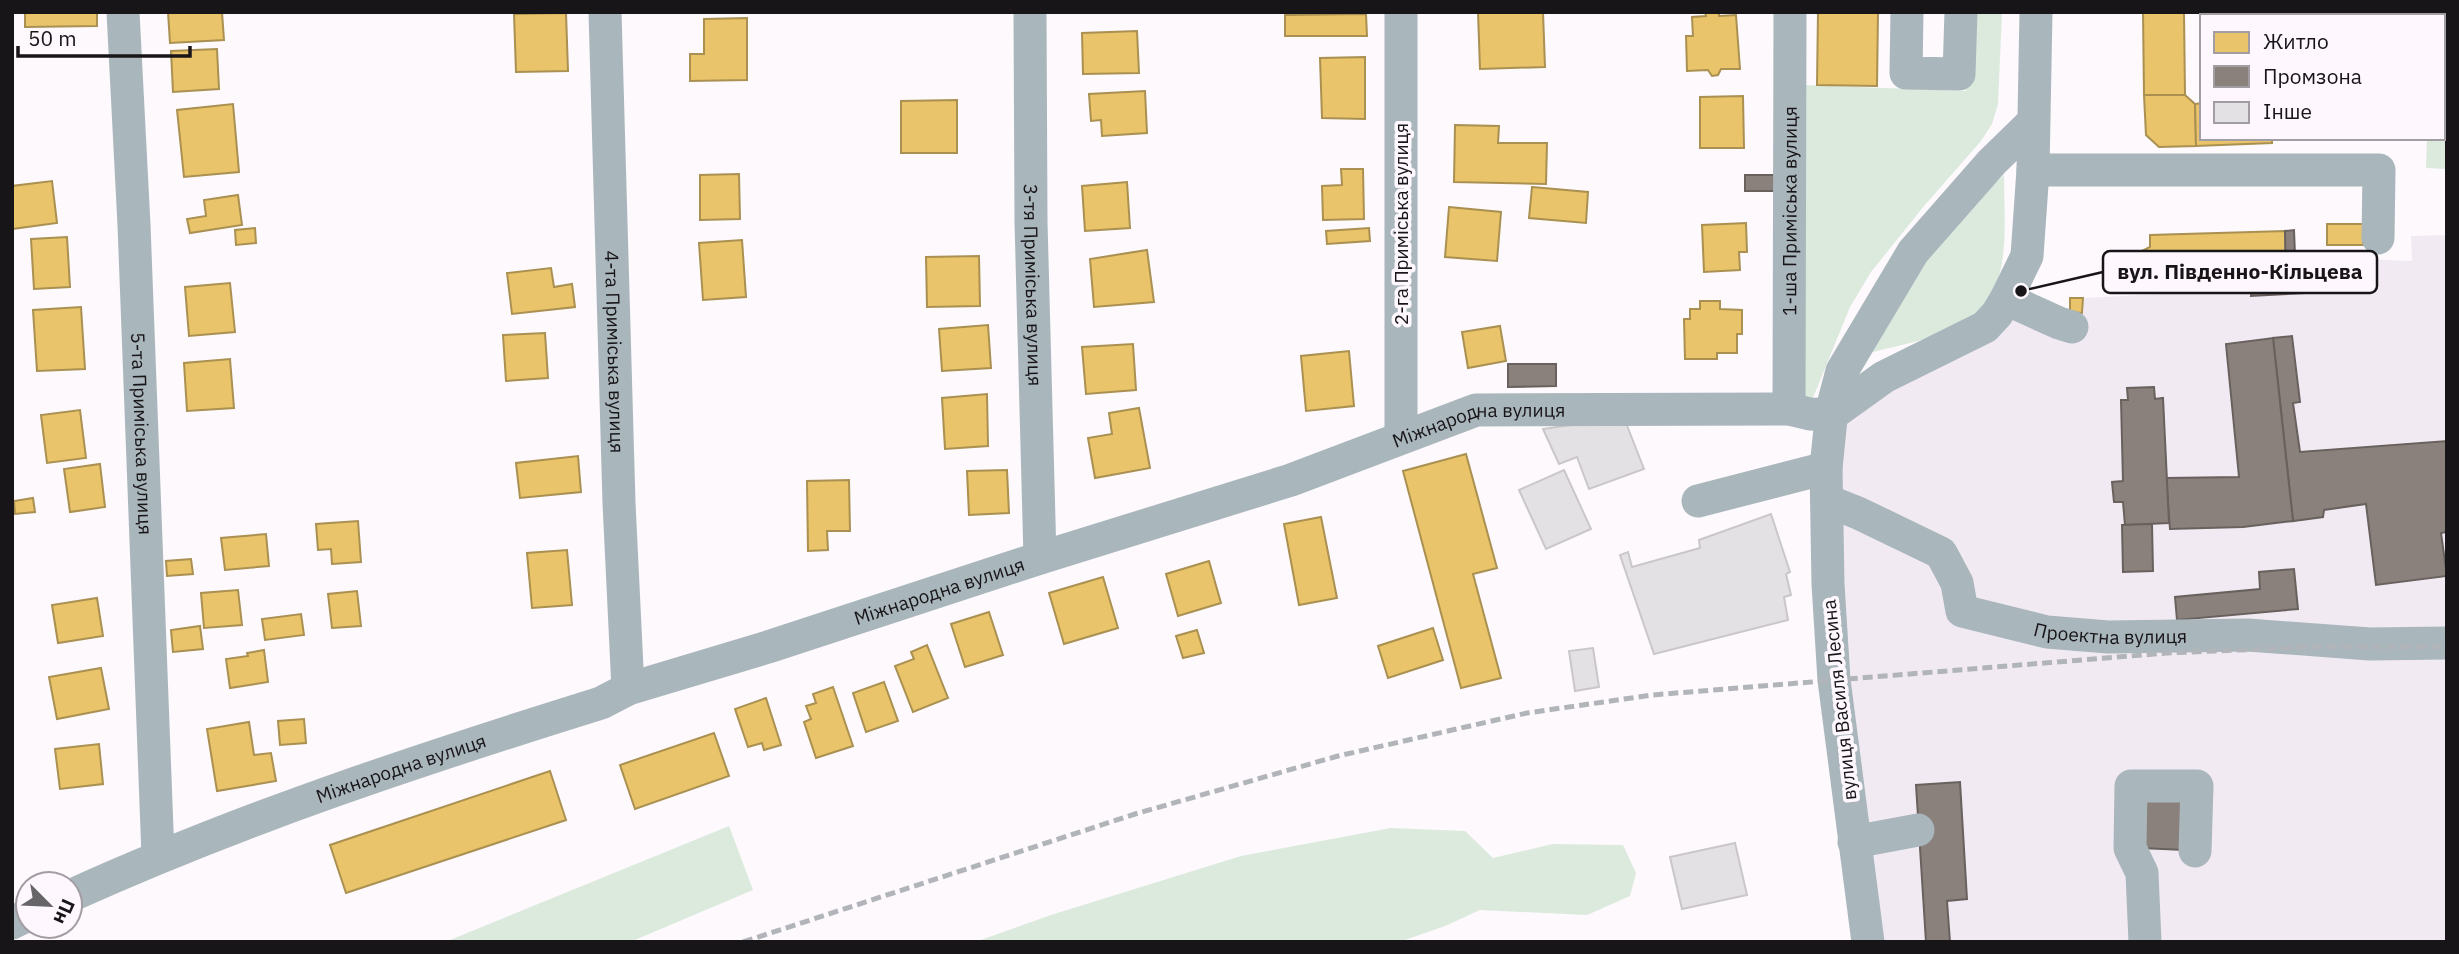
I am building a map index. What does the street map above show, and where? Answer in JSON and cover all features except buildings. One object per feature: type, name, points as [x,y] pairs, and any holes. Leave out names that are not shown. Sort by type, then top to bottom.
[{"type":"street","name":"5-та Приміська вулиця","points":[[123,12],[134,225],[158,856]]},
{"type":"street","name":"4-та Приміська вулиця","points":[[605,12],[618,489],[628,689]]},
{"type":"street","name":"3-тя Приміська вулиця","points":[[1030,12],[1031,222],[1040,558]]},
{"type":"street","name":"2-га Приміська вулиця","points":[[1401,12],[1401,437]]},
{"type":"street","name":"1-ша Приміська вулиця","points":[[1789,409],[1790,12]]},
{"type":"street","points":[[1907,12],[1906,74],[1959,74],[1961,12]]},
{"type":"street","points":[[1831,415],[1884,377],[1985,327],[2007,299],[2027,256],[2033,170],[2036,12]]},
{"type":"street","name":"вулиця Василя Лесина","points":[[1868,942],[1836,707],[1828,584],[1826,468],[1831,415],[1843,371],[1913,252],[1992,162],[2034,122]]},
{"type":"street","points":[[2033,170],[2379,170],[2378,238]]},
{"type":"street","points":[[2007,299],[2072,327]]},
{"type":"street","name":"Міжнародна вулиця","points":[[84,890],[158,856],[423,758],[601,703],[628,689],[1291,480],[1476,410],[1789,409],[1831,415]]},
{"type":"street","points":[[1698,501],[1826,468]]},
{"type":"street","name":"Проектна вулиця","points":[[1828,501],[1941,553],[1957,583],[1962,611],[2047,632],[2108,637],[2248,635],[2370,644],[2447,643]]},
{"type":"street","points":[[2145,942],[2142,873],[2130,848],[2131,786],[2197,786],[2195,851]]},
{"type":"street","points":[[1854,842],[1918,830]]},
{"type":"shaded area","points":[[2447,235],[2447,942],[1878,942],[1845,685],[1833,417],[2025,309],[2083,314],[2084,298],[2161,294],[2162,279],[2304,274],[2305,257],[2412,261],[2411,236]]},
{"type":"green space","points":[[1970,12],[2002,12],[1998,104],[1992,124],[1981,141],[1871,272],[1850,307],[1810,405],[1801,402],[1804,85],[1966,91]]},
{"type":"green space","points":[[2447,28],[2447,169],[2426,168],[2427,140],[2445,140]]},
{"type":"green space","points":[[2004,175],[2005,222],[2001,268],[1995,288],[1984,306],[1967,322],[1944,333],[1865,354],[1916,269],[1957,219]]},
{"type":"green space","points":[[729,826],[753,890],[630,942],[445,942]]},
{"type":"green space","points":[[1391,828],[1465,831],[1493,858],[1553,844],[1623,845],[1636,873],[1630,896],[1587,915],[1480,910],[1399,942],[975,942],[1051,915],[1241,856]]},
{"type":"railway","points":[[743,942],[1135,814],[1338,756],[1527,713],[1652,695],[2167,653],[2311,647],[2447,647]]},
{"type":"place","name":"вул. Південно-Кільцева","points":[[2021,291]]}]
